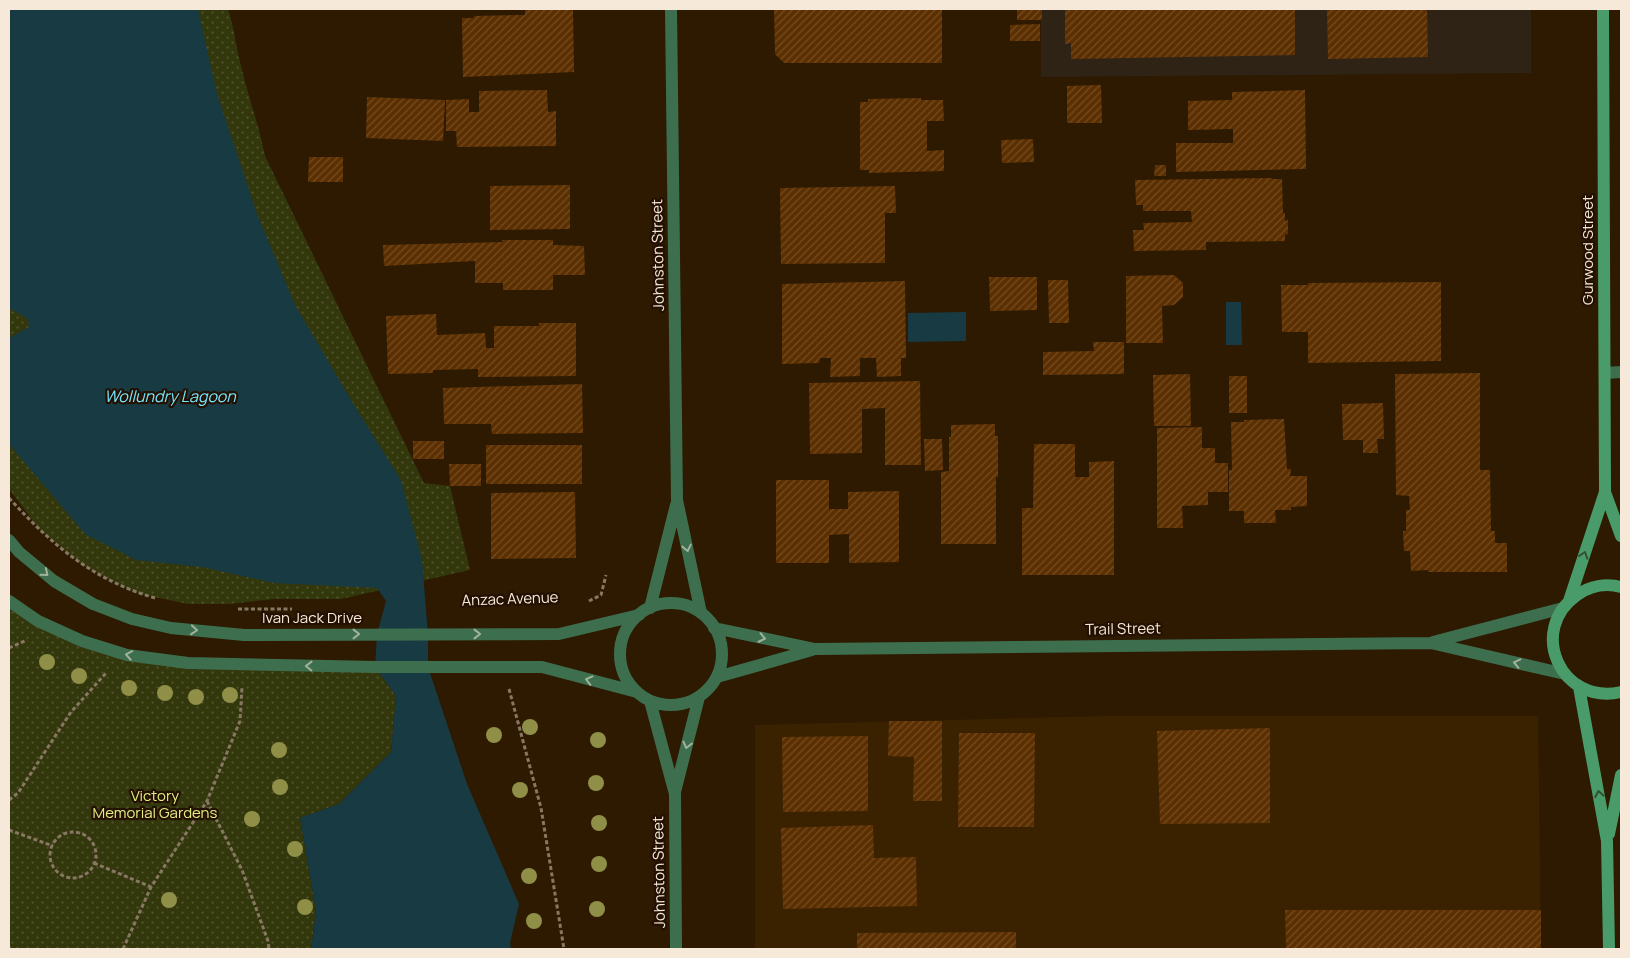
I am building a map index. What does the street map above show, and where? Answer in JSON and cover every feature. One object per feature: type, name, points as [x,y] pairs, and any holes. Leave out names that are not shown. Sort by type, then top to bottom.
[{"type":"main road","name":"Gurwood Street","points":[[1565,674],[1556,659],[1552,641],[1555,624],[1566,604],[1605,492],[1603,9]]},
{"type":"main road","name":"Gurwood Street","points":[[1605,492],[1621,536]]},
{"type":"main road","points":[[1566,604],[1582,591],[1598,586],[1621,587]]},
{"type":"main road","points":[[1565,674],[1579,686],[1594,693],[1611,694],[1621,692]]},
{"type":"main road","points":[[1579,686],[1607,842],[1608,949]]},
{"type":"main road","points":[[1607,842],[1621,775]]},
{"type":"street","name":"Johnston Street","points":[[671,9],[677,500],[700,613]]},
{"type":"street","points":[[1605,373],[1621,372]]},
{"type":"street","name":"Johnston Street","points":[[650,608],[677,500]]},
{"type":"street","name":"Ivan Jack Drive","points":[[9,540],[19,552],[54,581],[93,604],[132,619],[171,628],[244,635],[559,634],[639,615]]},
{"type":"street","points":[[9,601],[38,621],[82,642],[127,655],[188,663],[375,667],[542,667],[637,692]]},
{"type":"street","points":[[663,604],[676,604],[689,607],[700,613],[714,628],[722,648],[722,663],[717,677],[710,688],[699,697],[684,704],[667,705],[650,701],[637,692],[626,678],[621,662],[621,644],[628,628],[639,615],[650,608],[663,604]]},
{"type":"street","name":"Trail Street","points":[[1431,643],[1566,604]]},
{"type":"street","name":"Trail Street","points":[[714,628],[815,649],[1431,643],[1565,674]]},
{"type":"street","name":"Trail Street","points":[[717,677],[815,649]]},
{"type":"street","name":"Johnston Street","points":[[676,949],[675,794],[699,697]]},
{"type":"street","name":"Johnston Street","points":[[650,701],[675,794]]},
{"type":"path","points":[[9,498],[70,557],[133,592],[157,599]]},
{"type":"path","points":[[584,603],[601,595],[606,575]]},
{"type":"path","points":[[235,609],[298,609]]},
{"type":"path","points":[[9,648],[27,640]]},
{"type":"path","points":[[9,800],[18,793],[71,712],[106,673]]},
{"type":"path","points":[[508,686],[541,808],[564,949]]},
{"type":"path","points":[[123,949],[151,887],[207,801],[240,721],[242,687]]},
{"type":"path","points":[[207,801],[242,870],[268,941],[269,949]]},
{"type":"path","points":[[9,830],[53,846]]},
{"type":"path","points":[[74,832],[81,834],[88,837],[92,842],[95,849],[94,863],[86,874],[72,877],[65,876],[58,872],[54,866],[51,858],[53,846],[59,837],[66,833],[74,832]]},
{"type":"path","points":[[94,863],[151,887]]},
{"type":"shaded area","points":[[1041,9],[1531,9],[1531,73],[1041,77]]},
{"type":"shaded area","points":[[1102,716],[1538,716],[1541,949],[755,949],[755,725]]},
{"type":"green space","name":"Wollundry Lagoon","points":[[9,9],[228,9],[239,59],[265,156],[424,483],[450,486],[470,570],[341,599],[274,599],[229,604],[188,604],[135,593],[82,565],[39,529],[9,489]]},
{"type":"green space","name":"Victory Memorial Gardens","points":[[9,601],[127,655],[375,667],[396,696],[391,752],[339,804],[300,818],[316,911],[311,949],[9,949]]},
{"type":"water","name":"Wollundry Lagoon","points":[[9,9],[198,9],[217,94],[257,214],[295,305],[401,480],[422,560],[428,635],[428,667],[467,784],[519,904],[510,943],[511,949],[311,949],[316,911],[300,818],[339,804],[391,752],[396,696],[375,667],[377,634],[386,601],[377,588],[274,583],[202,567],[136,560],[85,534],[9,444],[9,338],[29,327],[28,319],[9,308]]},
{"type":"water","points":[[1226,302],[1241,302],[1242,345],[1226,345]]},
{"type":"water","points":[[966,312],[966,341],[908,342],[908,313]]},
{"type":"building","points":[[525,9],[573,9],[574,72],[463,77],[462,18],[525,15]]},
{"type":"building","points":[[774,9],[942,9],[942,63],[784,63],[775,54]]},
{"type":"building","points":[[1017,9],[1042,9],[1042,20],[1017,20]]},
{"type":"building","points":[[1065,9],[1295,9],[1295,55],[1071,59],[1071,43],[1065,44]]},
{"type":"building","points":[[1327,9],[1427,9],[1428,57],[1328,59]]},
{"type":"building","points":[[1040,24],[1040,41],[1010,41],[1010,25]]},
{"type":"building","points":[[1101,85],[1102,123],[1067,123],[1067,86]]},
{"type":"building","points":[[547,90],[548,112],[556,111],[556,146],[457,147],[456,131],[446,131],[446,100],[469,99],[469,112],[479,112],[479,91]]},
{"type":"building","points":[[1305,90],[1306,169],[1176,172],[1176,143],[1233,143],[1233,129],[1188,130],[1188,101],[1232,100],[1232,92]]},
{"type":"building","points":[[367,97],[445,100],[443,141],[366,138]]},
{"type":"building","points":[[921,98],[921,100],[943,100],[944,121],[927,121],[927,151],[944,150],[944,171],[869,173],[869,170],[860,170],[860,102],[868,102],[868,99]]},
{"type":"building","points":[[1033,139],[1034,162],[1002,163],[1001,140]]},
{"type":"building","points":[[309,157],[343,157],[343,182],[308,182]]},
{"type":"building","points":[[1155,165],[1166,165],[1166,176],[1154,176]]},
{"type":"building","points":[[1282,179],[1283,213],[1285,213],[1285,221],[1288,220],[1288,234],[1285,235],[1285,241],[1206,242],[1206,250],[1134,251],[1133,230],[1144,230],[1143,223],[1192,222],[1191,211],[1143,211],[1143,205],[1136,205],[1135,180]]},
{"type":"building","points":[[570,185],[570,229],[490,230],[490,186]]},
{"type":"building","points":[[895,186],[896,213],[885,213],[885,263],[781,264],[780,188]]},
{"type":"building","points":[[502,240],[553,240],[553,245],[584,246],[585,275],[553,275],[553,290],[503,290],[503,283],[475,283],[475,261],[384,266],[383,245],[503,242]]},
{"type":"building","points":[[1174,275],[1183,283],[1183,297],[1174,305],[1162,306],[1163,343],[1126,343],[1126,276]]},
{"type":"building","points":[[989,277],[1037,277],[1037,310],[990,311]]},
{"type":"building","points":[[1048,280],[1068,280],[1069,323],[1049,323]]},
{"type":"building","points":[[905,281],[906,358],[901,358],[901,376],[877,377],[876,358],[860,358],[860,376],[830,377],[831,358],[820,358],[819,363],[782,364],[782,284]]},
{"type":"building","points":[[1441,282],[1441,361],[1308,363],[1308,332],[1282,332],[1281,285]]},
{"type":"building","points":[[436,314],[437,335],[485,333],[486,348],[494,348],[494,326],[539,326],[539,323],[576,323],[576,376],[478,377],[478,369],[388,374],[386,316]]},
{"type":"building","points":[[1093,342],[1124,342],[1124,374],[1043,375],[1043,352],[1094,351]]},
{"type":"building","points":[[1480,373],[1480,470],[1490,470],[1491,531],[1495,531],[1495,543],[1507,543],[1507,572],[1411,571],[1410,551],[1404,551],[1403,531],[1406,531],[1406,510],[1410,510],[1409,496],[1396,495],[1395,374]]},
{"type":"building","points":[[1190,374],[1191,426],[1154,426],[1153,375]]},
{"type":"building","points":[[1229,376],[1247,376],[1247,413],[1229,413]]},
{"type":"building","points":[[920,381],[921,465],[885,465],[885,408],[862,409],[862,453],[810,454],[809,383]]},
{"type":"building","points":[[582,384],[583,433],[492,434],[491,424],[444,424],[443,388]]},
{"type":"building","points":[[1383,403],[1384,439],[1377,439],[1378,453],[1363,453],[1363,440],[1343,440],[1342,404]]},
{"type":"building","points":[[1284,419],[1287,469],[1291,469],[1290,476],[1307,476],[1307,506],[1291,507],[1291,510],[1275,510],[1276,523],[1244,523],[1244,511],[1229,511],[1229,470],[1232,470],[1231,422]]},
{"type":"building","points":[[995,424],[995,436],[998,436],[996,544],[941,544],[941,472],[949,471],[951,425]]},
{"type":"building","points":[[1202,427],[1202,448],[1215,448],[1215,463],[1228,463],[1228,492],[1208,492],[1208,505],[1182,506],[1183,528],[1157,528],[1157,428]]},
{"type":"building","points":[[924,439],[942,439],[943,470],[925,471]]},
{"type":"building","points":[[413,441],[444,441],[444,459],[413,459]]},
{"type":"building","points":[[1034,444],[1075,444],[1075,477],[1089,477],[1089,462],[1114,461],[1114,575],[1022,575],[1022,508],[1033,508]]},
{"type":"building","points":[[486,445],[582,445],[582,484],[486,484]]},
{"type":"building","points":[[449,464],[481,464],[481,486],[450,486]]},
{"type":"building","points":[[776,480],[829,480],[829,509],[848,509],[848,492],[899,491],[899,562],[849,563],[849,534],[829,535],[829,563],[776,563]]},
{"type":"building","points":[[575,492],[576,558],[491,559],[491,493]]},
{"type":"building","points":[[889,721],[942,721],[942,801],[913,801],[914,757],[888,756]]},
{"type":"building","points":[[1270,728],[1270,823],[1160,824],[1157,731]]},
{"type":"building","points":[[959,733],[1035,733],[1034,827],[958,827]]},
{"type":"building","points":[[868,736],[868,811],[783,812],[782,737]]},
{"type":"building","points":[[873,825],[874,858],[916,857],[917,906],[783,909],[781,828]]},
{"type":"building","points":[[1285,910],[1541,910],[1541,949],[1286,949]]},
{"type":"building","points":[[1016,932],[1016,949],[857,949],[857,933]]}]
